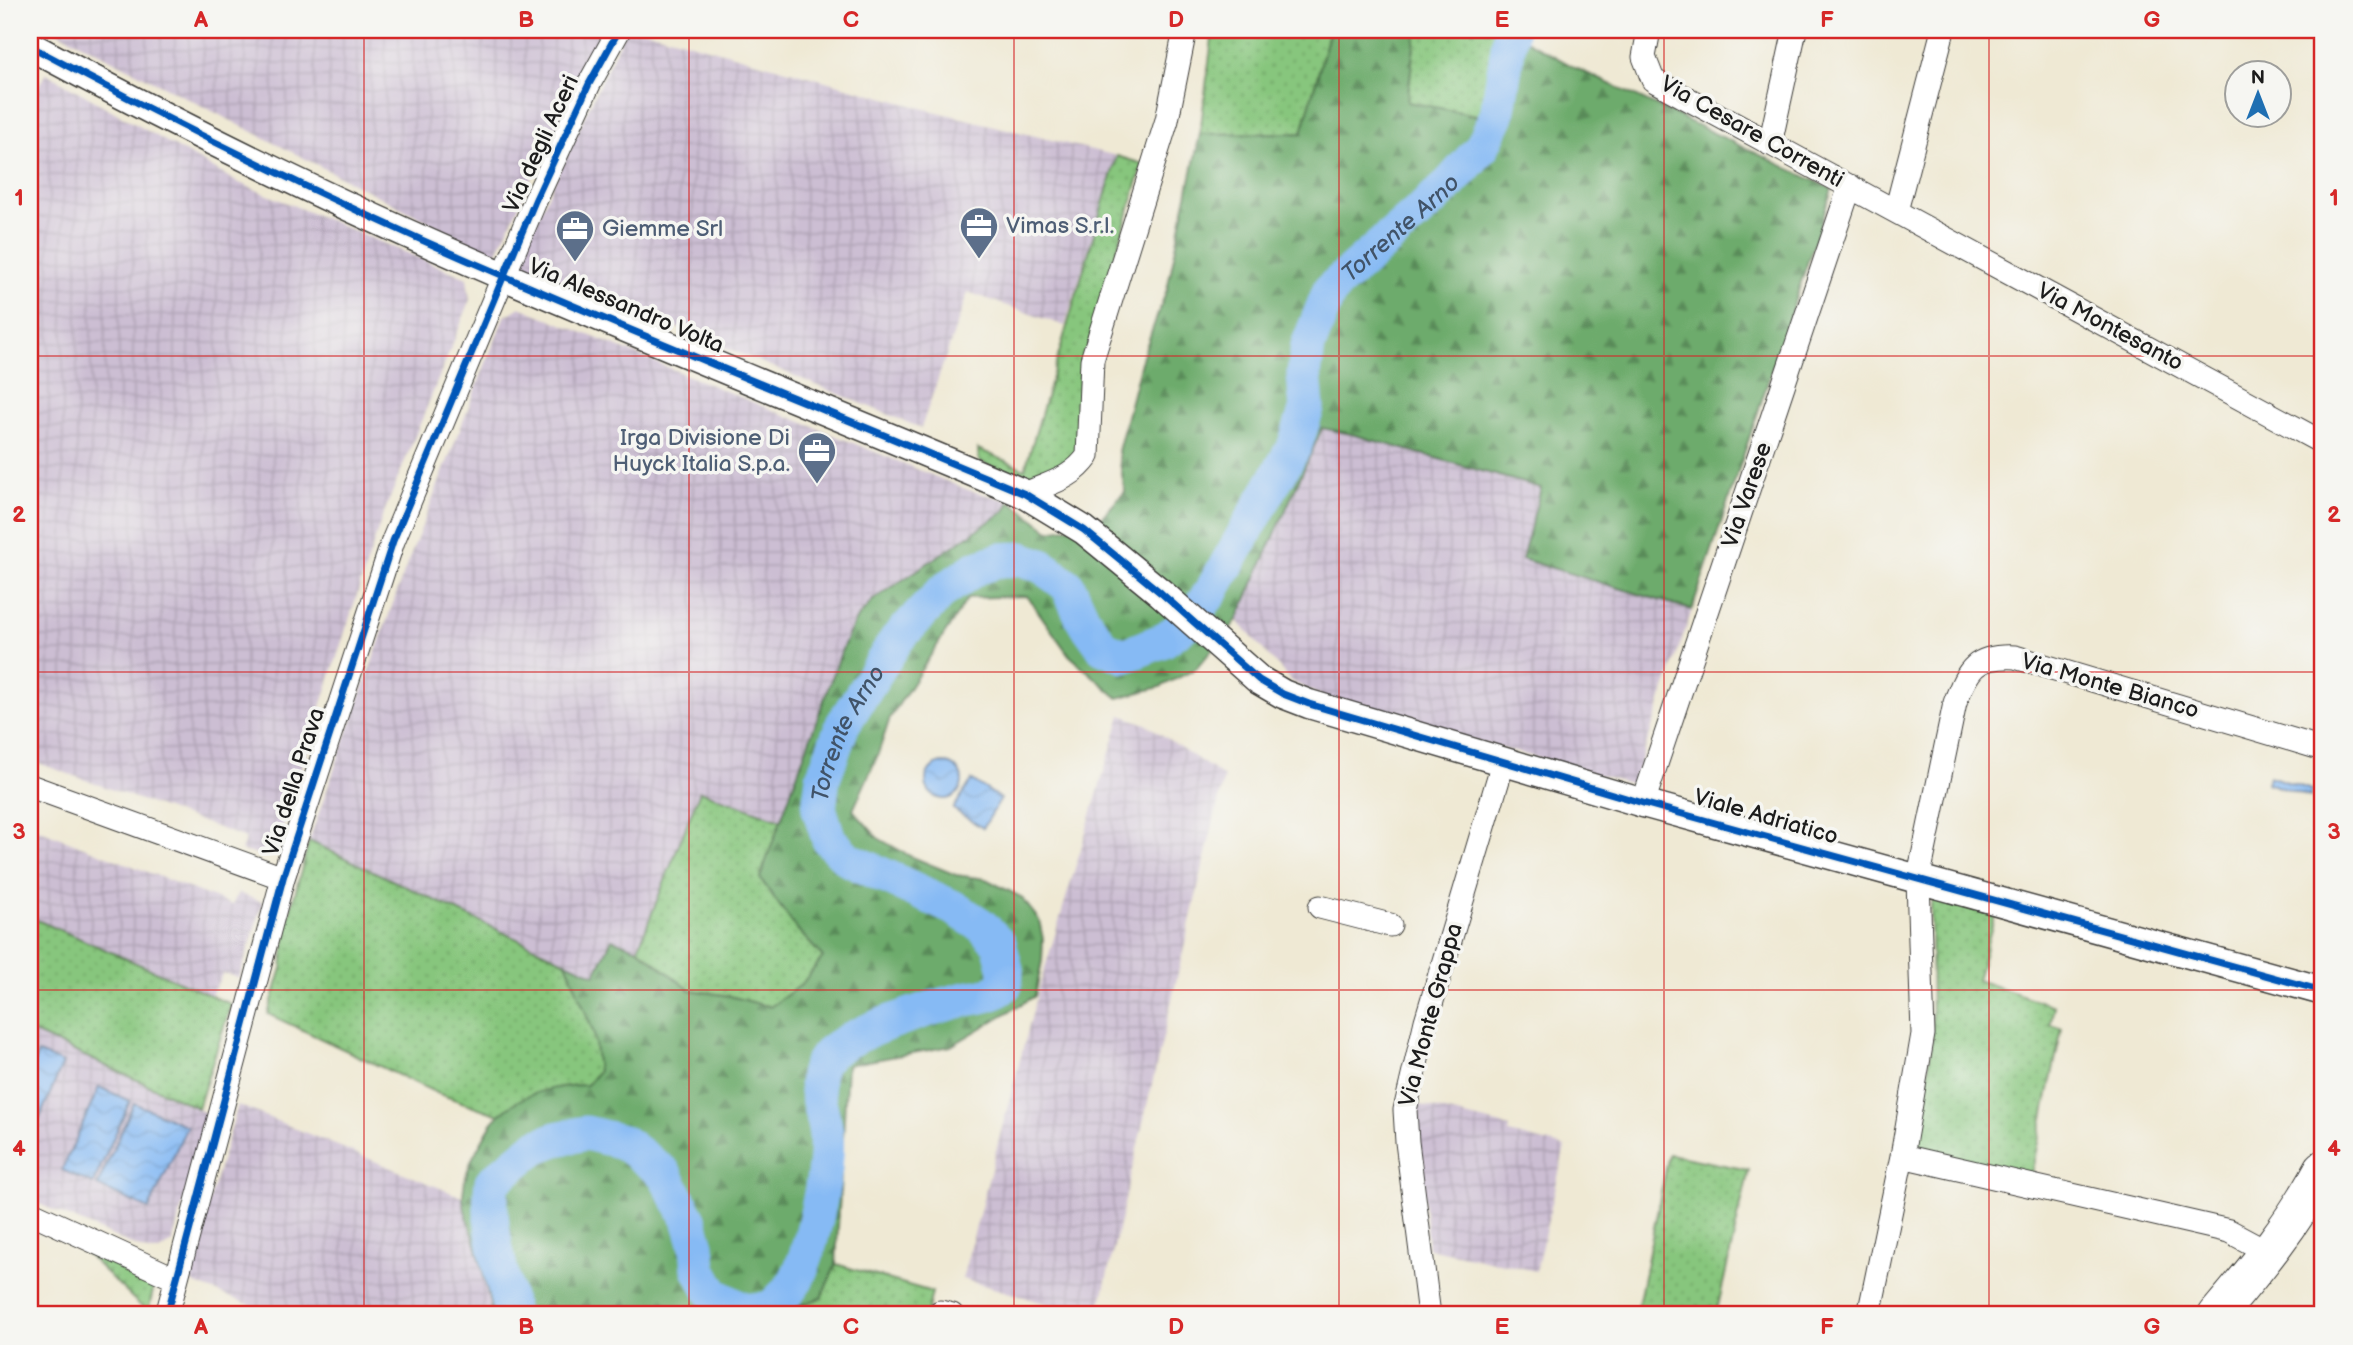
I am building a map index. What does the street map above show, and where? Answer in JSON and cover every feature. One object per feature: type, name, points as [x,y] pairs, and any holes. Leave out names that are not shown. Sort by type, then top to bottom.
[{"type":"main road","points":[[2217,1315],[2270,1253],[2323,1170]]},
{"type":"street","name":"Via degli Aceri","points":[[503,276],[589,84],[619,30]]},
{"type":"street","points":[[1025,494],[1067,478],[1080,468],[1088,456],[1092,360],[1167,120],[1185,30]]},
{"type":"street","name":"Via Cesare Correnti","points":[[1650,30],[1644,57],[1653,80],[1896,211]]},
{"type":"street","points":[[1770,144],[1795,30]]},
{"type":"street","points":[[1896,211],[1942,30]]},
{"type":"street","name":"Via Alessandro Volta","points":[[30,46],[120,94],[318,192],[503,276],[1025,494],[1084,530],[1161,593],[1215,643]]},
{"type":"street","name":"Via Varese","points":[[1643,803],[1850,186]]},
{"type":"street","name":"Via Montesanto","points":[[1896,211],[2323,443]]},
{"type":"street","name":"Via della Prava","points":[[167,1315],[282,878],[393,541],[503,276]]},
{"type":"street","name":"Viale Adriatico","points":[[1215,643],[1259,680],[1283,694],[1309,704],[1643,803],[2323,991]]},
{"type":"street","name":"Via Monte Bianco","points":[[1869,1315],[1902,1156],[1923,1034],[1918,880],[1955,703],[1963,682],[1975,665],[1994,656],[2015,657],[2323,749]]},
{"type":"street","name":"Via Monte Grappa","points":[[1429,1315],[1406,1142],[1405,1110],[1426,1021],[1503,762]]},
{"type":"street","points":[[30,786],[282,878]]},
{"type":"street","points":[[1320,906],[1390,925]]},
{"type":"street","points":[[1902,1156],[2229,1231],[2270,1253]]},
{"type":"street","points":[[30,1212],[176,1279]]},
{"type":"street","points":[[939,1315],[940,1312],[952,1315]]},
{"type":"shaded area","points":[[54,30],[602,30],[495,256]]},
{"type":"shaded area","points":[[625,30],[644,30],[925,109],[1117,156],[1065,326],[968,292],[921,428],[517,262]]},
{"type":"shaded area","points":[[46,73],[237,182],[467,278],[470,301],[381,520],[274,853],[262,855],[241,851],[246,838],[30,760],[30,101]]},
{"type":"shaded area","points":[[520,307],[968,490],[1010,501],[1005,511],[873,600],[860,614],[843,647],[781,820],[700,792],[638,949],[612,939],[595,975],[309,841],[404,572],[504,317]]},
{"type":"shaded area","points":[[1322,428],[1541,489],[1522,559],[1692,610],[1633,784],[1325,698],[1291,681],[1237,620]]},
{"type":"shaded area","points":[[1121,715],[1146,724],[1224,777],[1098,1315],[1086,1315],[962,1279],[1039,988]]},
{"type":"shaded area","points":[[30,826],[232,905],[238,893],[263,902],[239,978],[223,973],[211,995],[30,917]]},
{"type":"shaded area","points":[[30,1031],[208,1114],[172,1243],[160,1251],[147,1251],[30,1200]]},
{"type":"shaded area","points":[[1416,1104],[1510,1127],[1509,1133],[1565,1147],[1536,1271],[1428,1248]]},
{"type":"shaded area","points":[[238,1105],[462,1197],[483,1268],[492,1315],[276,1315],[193,1283],[188,1272]]},
{"type":"green space","points":[[1213,30],[1330,30],[1302,133],[1200,134]]},
{"type":"green space","points":[[1330,30],[1416,30],[1407,102],[1503,120],[1517,35],[1576,68],[1832,189],[1692,610],[1522,559],[1541,488],[1322,428],[1237,620],[1196,669],[1160,687],[1118,698],[1069,655],[1027,596],[968,598],[890,718],[877,757],[853,810],[878,838],[910,856],[956,875],[986,879],[1021,897],[1039,920],[1043,939],[1035,996],[951,1046],[847,1065],[836,1264],[821,1298],[794,1307],[785,1315],[694,1315],[675,1310],[673,1315],[492,1315],[487,1287],[464,1206],[465,1181],[477,1150],[492,1123],[503,1112],[536,1093],[587,1085],[598,1072],[594,1034],[566,962],[595,975],[612,939],[638,949],[690,990],[730,996],[770,1007],[801,985],[823,957],[796,928],[760,878],[843,647],[855,621],[873,600],[1005,511],[1010,501],[1050,531],[1097,522],[1125,492],[1118,451],[1142,358],[1167,289],[1200,134],[1302,133]]},
{"type":"green space","points":[[1416,30],[1501,30],[1485,117],[1407,102]]},
{"type":"green space","points":[[1117,156],[1143,164],[1080,373],[1076,457],[1066,469],[1040,478],[1020,479],[979,461],[978,449],[1025,469]]},
{"type":"green space","points":[[700,791],[781,820],[760,878],[796,928],[823,957],[801,985],[770,1007],[730,996],[690,990],[638,949]]},
{"type":"green space","points":[[309,841],[566,962],[594,1034],[598,1071],[587,1085],[540,1092],[519,1101],[499,1115],[439,1094],[268,1014],[282,968],[287,924]]},
{"type":"green space","points":[[1936,896],[1995,915],[1977,980],[2054,1006],[2050,1024],[2062,1028],[2031,1175],[1925,1153],[1918,1146],[1932,1043],[1931,904]]},
{"type":"green space","points":[[30,917],[231,1004],[198,1108],[30,1031]]},
{"type":"green space","points":[[1669,1154],[1749,1170],[1716,1315],[1636,1315]]},
{"type":"green space","points":[[73,1241],[156,1277],[148,1313]]},
{"type":"green space","points":[[836,1264],[932,1292],[927,1315],[824,1315],[794,1307],[821,1298]]},
{"type":"water","points":[[944,763],[957,768],[962,781],[957,794],[944,799],[931,794],[926,781],[931,768]]},
{"type":"water","points":[[2269,776],[2312,790],[2310,797],[2267,783]]},
{"type":"water","points":[[972,780],[1001,799],[983,828],[953,809]]},
{"type":"water","points":[[38,1053],[63,1063],[30,1141],[30,1072]]},
{"type":"water","points":[[99,1087],[130,1101],[93,1184],[62,1170]]},
{"type":"water","points":[[134,1103],[187,1126],[149,1209],[97,1186]]},
{"type":"waterway","name":"Torrente Arno","points":[[511,1315],[493,1233],[492,1182],[535,1147],[556,1139],[586,1133],[623,1142],[664,1173],[689,1219],[697,1246],[699,1269],[713,1294],[745,1311],[771,1308],[793,1285],[812,1234],[825,1169],[825,1125],[816,1086],[817,1076],[825,1058],[849,1040],[868,1031],[929,1009],[990,994],[1005,985],[1006,970],[999,943],[981,925],[954,908],[848,859],[829,840],[819,808],[823,778],[843,724],[897,639],[943,591],[976,568],[1000,560],[1022,559],[1042,566],[1068,586],[1083,619],[1103,647],[1124,656],[1164,640],[1187,623],[1210,594],[1295,445],[1307,408],[1304,374],[1308,346],[1330,290],[1445,189],[1482,147],[1497,115],[1511,30]]},
{"type":"cycle path","points":[[167,1315],[283,878],[393,541],[535,201],[589,84],[619,30]]},
{"type":"cycle path","points":[[30,46],[205,137],[383,223],[1025,494],[1084,530],[1161,593],[1259,680],[1283,694],[1643,803],[2323,991]]},
{"type":"place","name":"Vimas S.r.l.","points":[[979,260]]},
{"type":"place","name":"Giemme Srl","points":[[575,263]]},
{"type":"place","name":"Irga Divisione Di Huyck Italia S.p.a.","points":[[817,485]]}]
